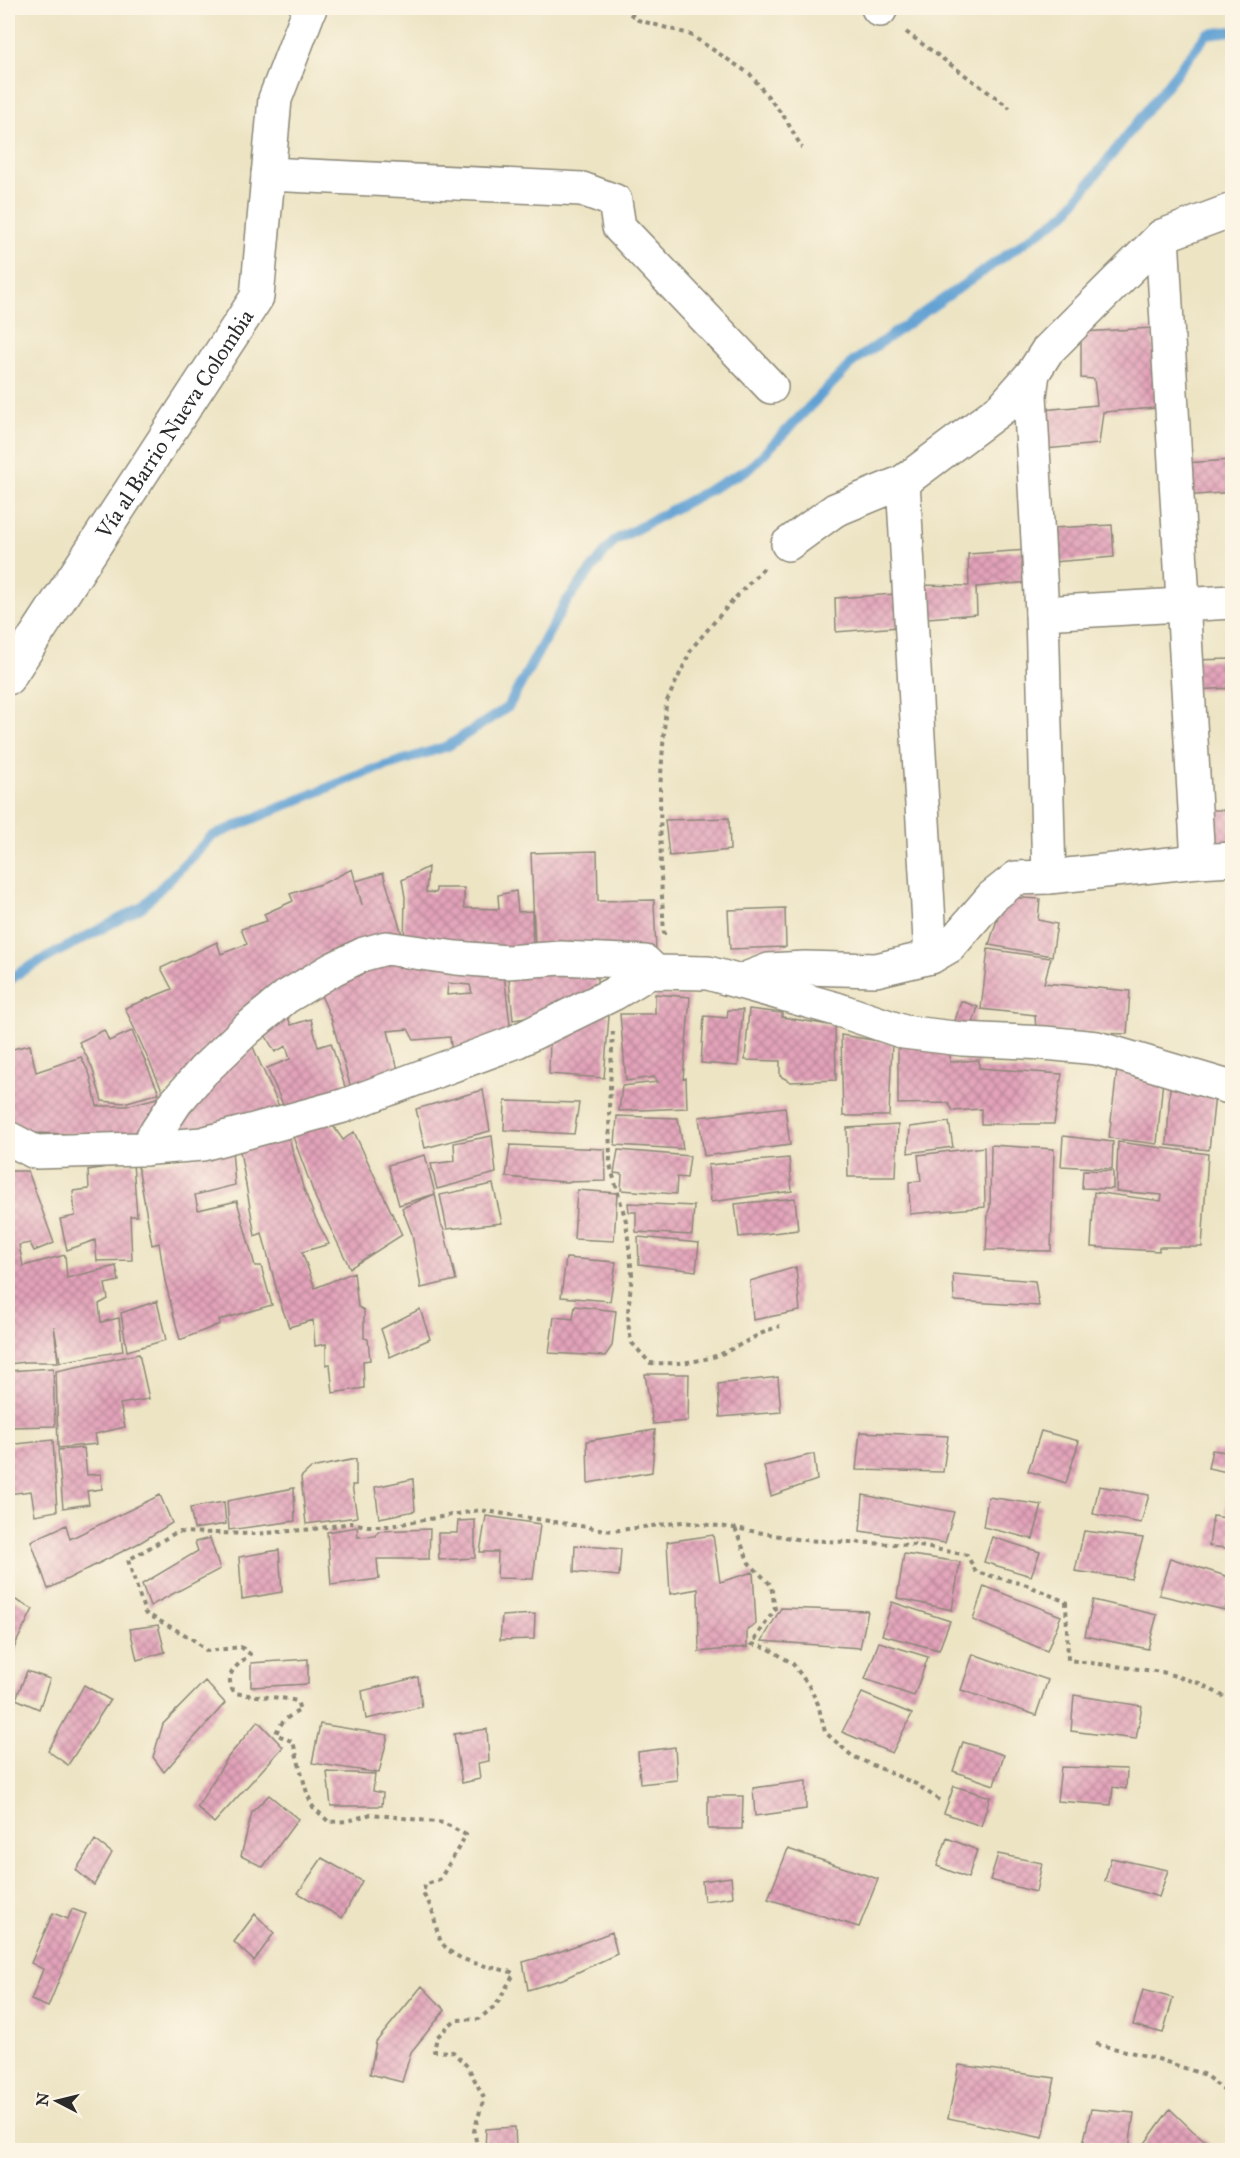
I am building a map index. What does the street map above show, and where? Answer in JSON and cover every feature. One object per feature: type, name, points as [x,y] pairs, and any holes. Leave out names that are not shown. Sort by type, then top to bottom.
[{"type":"street","name":"Vía al Barrio Nueva Colombia","points":[[8,678],[257,297],[275,99],[310,8]]},
{"type":"street","points":[[268,174],[582,189],[615,201],[619,226],[771,387]]},
{"type":"street","points":[[788,544],[835,510],[903,482],[1002,408],[1033,373],[1047,351],[1162,236],[1233,210]]},
{"type":"street","points":[[1162,236],[1198,861]]},
{"type":"street","points":[[1033,373],[1030,395],[1042,613],[1049,877]]},
{"type":"street","points":[[903,482],[931,957]]},
{"type":"street","points":[[1042,613],[1233,602]]},
{"type":"street","points":[[740,981],[769,970],[876,969],[931,957],[950,946],[992,897],[1016,878],[1049,877],[1198,861],[1233,860]]},
{"type":"street","points":[[145,1149],[176,1102],[203,1071],[247,1029],[286,997],[333,969],[364,954],[386,948],[456,958],[507,962],[561,958],[645,962],[661,972]]},
{"type":"street","points":[[8,1138],[34,1152],[145,1149],[202,1144],[343,1106],[515,1042],[613,994],[648,973],[661,972],[708,973],[836,1009],[904,1032],[962,1039],[1097,1048],[1233,1088]]},
{"type":"path","points":[[623,8],[638,20],[688,34],[750,74],[784,118],[802,148]]},
{"type":"path","points":[[879,9],[916,40],[1010,108]]},
{"type":"path","points":[[661,972],[660,789],[666,703],[692,648],[733,600],[788,544]]},
{"type":"path","points":[[613,994],[613,1065],[609,1107],[610,1165],[626,1221],[632,1274],[628,1312],[632,1343],[650,1363],[682,1364],[717,1355],[766,1330],[780,1326]]},
{"type":"path","points":[[478,2151],[474,2131],[484,2098],[468,2067],[453,2052],[434,2051],[437,2037],[455,2020],[479,2019],[496,2005],[514,1974],[453,1956],[438,1937],[433,1908],[423,1894],[425,1885],[440,1879],[466,1835],[444,1823],[371,1814],[348,1821],[329,1822],[314,1807],[307,1793],[293,1742],[276,1734],[285,1719],[300,1710],[297,1701],[279,1696],[255,1697],[234,1693],[229,1684],[231,1671],[250,1654],[241,1647],[207,1651],[191,1638],[145,1613],[128,1560],[177,1532],[255,1534],[351,1523],[390,1526],[480,1510],[612,1531],[683,1522],[735,1528],[802,1540],[914,1545],[968,1555],[976,1572],[1027,1585],[1066,1602],[1068,1660],[1162,1672],[1198,1683],[1233,1701]]},
{"type":"path","points":[[735,1528],[749,1563],[771,1585],[775,1609],[752,1644],[768,1648],[793,1664],[809,1686],[818,1704],[825,1732],[852,1756],[916,1784],[942,1802]]},
{"type":"path","points":[[1096,2044],[1155,2058],[1205,2075],[1233,2097]]},
{"type":"building","points":[[1153,328],[1156,408],[1103,412],[1099,444],[1045,449],[1042,410],[1097,405],[1094,379],[1081,378],[1081,332]]},
{"type":"building","points":[[1232,460],[1232,492],[1185,496],[1184,463]]},
{"type":"building","points":[[1112,525],[1114,557],[1053,562],[1052,528]]},
{"type":"building","points":[[1029,550],[1031,582],[976,587],[977,614],[916,619],[915,585],[969,586],[968,554]]},
{"type":"building","points":[[896,594],[898,627],[836,632],[835,598]]},
{"type":"building","points":[[1232,659],[1232,688],[1195,690],[1194,660]]},
{"type":"building","points":[[1206,810],[1232,810],[1232,843],[1207,843]]},
{"type":"building","points":[[729,818],[730,850],[669,856],[665,820]]},
{"type":"building","points":[[597,851],[598,901],[654,900],[656,952],[535,951],[531,853]]},
{"type":"building","points":[[428,867],[426,892],[436,893],[436,888],[464,888],[464,908],[499,909],[498,895],[516,891],[518,912],[532,911],[533,956],[404,947],[405,897],[402,880]]},
{"type":"building","points":[[352,869],[362,905],[356,881],[383,873],[402,934],[163,1092],[125,1008],[172,989],[161,968],[217,942],[221,954],[247,944],[241,929],[267,921],[264,914],[293,901],[290,894],[324,883]]},
{"type":"building","points":[[1004,897],[1040,899],[1038,920],[1057,924],[1052,956],[989,945]]},
{"type":"building","points":[[785,908],[786,947],[730,949],[728,910]]},
{"type":"building","points":[[988,949],[1051,958],[1044,983],[1130,991],[1127,1034],[1036,1031],[1035,1015],[981,1009]]},
{"type":"building","points":[[368,956],[503,965],[511,1033],[452,1055],[450,1037],[414,1040],[408,1029],[388,1031],[399,1074],[351,1088],[331,1018],[316,984]],"holes":[[[448,983],[470,985],[472,993],[447,995]]]},
{"type":"building","points":[[597,966],[597,990],[547,1015],[513,1020],[508,968]]},
{"type":"building","points":[[655,994],[690,997],[683,1079],[686,1078],[687,1108],[619,1111],[622,1086],[658,1082],[654,1077],[626,1081],[620,1014],[655,1014]]},
{"type":"building","points":[[961,1001],[978,1007],[971,1029],[954,1024]]},
{"type":"building","points":[[284,1007],[291,1025],[311,1019],[318,1047],[331,1043],[347,1093],[285,1109],[267,1068],[290,1059],[286,1046],[275,1052],[260,1026]]},
{"type":"building","points":[[749,1009],[782,1013],[782,1017],[835,1026],[836,1080],[791,1082],[780,1076],[780,1061],[745,1060]]},
{"type":"building","points":[[728,1010],[743,1010],[738,1066],[701,1063],[704,1016],[727,1018]]},
{"type":"building","points":[[604,1012],[609,1016],[604,1078],[549,1074],[550,1036]]},
{"type":"building","points":[[104,1030],[109,1041],[132,1031],[159,1093],[124,1103],[102,1101],[92,1067],[79,1042]]},
{"type":"building","points":[[841,1035],[892,1043],[889,1116],[843,1116]]},
{"type":"building","points":[[249,1038],[282,1113],[170,1134]]},
{"type":"building","points":[[898,1043],[950,1053],[950,1062],[979,1060],[979,1068],[1062,1074],[1054,1124],[981,1124],[981,1109],[953,1111],[948,1103],[898,1104]]},
{"type":"building","points":[[30,1045],[36,1072],[81,1057],[90,1075],[97,1106],[126,1106],[161,1097],[163,1120],[128,1135],[30,1133],[8,1118],[8,1050]]},
{"type":"building","points":[[1117,1070],[1135,1072],[1135,1078],[1163,1079],[1157,1144],[1109,1138]]},
{"type":"building","points":[[1170,1086],[1215,1095],[1209,1150],[1167,1145]]},
{"type":"building","points":[[483,1090],[490,1131],[425,1148],[416,1109]]},
{"type":"building","points":[[505,1101],[579,1103],[574,1134],[504,1130]]},
{"type":"building","points":[[785,1107],[790,1145],[704,1156],[699,1117]]},
{"type":"building","points":[[617,1116],[678,1118],[683,1149],[615,1145]]},
{"type":"building","points":[[329,1120],[343,1140],[354,1132],[402,1235],[350,1268],[316,1199],[292,1134]]},
{"type":"building","points":[[949,1122],[953,1147],[908,1153],[910,1127]]},
{"type":"building","points":[[898,1125],[896,1177],[848,1177],[847,1128]]},
{"type":"building","points":[[492,1136],[496,1173],[437,1189],[431,1164],[455,1161],[454,1143]]},
{"type":"building","points":[[1063,1136],[1113,1142],[1112,1169],[1061,1166]]},
{"type":"building","points":[[289,1138],[303,1187],[329,1244],[302,1252],[315,1288],[354,1272],[358,1307],[364,1310],[364,1338],[368,1339],[370,1360],[363,1361],[364,1388],[333,1393],[330,1364],[326,1365],[326,1344],[315,1346],[313,1320],[289,1327],[279,1299],[262,1233],[255,1236],[240,1151]]},
{"type":"building","points":[[1118,1142],[1208,1154],[1202,1247],[1159,1247],[1159,1251],[1091,1247],[1094,1192],[1161,1201],[1162,1195],[1116,1191]]},
{"type":"building","points":[[510,1145],[605,1149],[606,1181],[565,1182],[506,1177]]},
{"type":"building","points":[[991,1145],[1054,1149],[1051,1251],[986,1250],[990,1207]]},
{"type":"building","points":[[984,1147],[985,1207],[910,1214],[909,1182],[921,1181],[918,1155]]},
{"type":"building","points":[[232,1150],[235,1185],[195,1195],[198,1210],[237,1201],[255,1266],[261,1266],[272,1305],[219,1320],[220,1324],[180,1340],[165,1281],[159,1243],[152,1245],[138,1166]]},
{"type":"building","points":[[618,1150],[690,1156],[687,1178],[677,1177],[676,1194],[621,1190],[622,1174],[614,1173]]},
{"type":"building","points":[[425,1155],[435,1194],[399,1205],[388,1165]]},
{"type":"building","points":[[789,1158],[792,1191],[711,1202],[708,1165]]},
{"type":"building","points":[[133,1163],[137,1216],[130,1216],[132,1260],[97,1261],[95,1240],[67,1250],[60,1219],[75,1216],[73,1191],[89,1189],[88,1170]]},
{"type":"building","points":[[1083,1170],[1113,1171],[1113,1189],[1082,1188]]},
{"type":"building","points":[[8,1171],[28,1171],[54,1243],[34,1251],[30,1243],[19,1245],[23,1266],[65,1255],[67,1278],[116,1266],[119,1281],[105,1284],[108,1299],[99,1304],[101,1322],[119,1318],[123,1351],[60,1362],[54,1326],[58,1362],[8,1364]]},
{"type":"building","points":[[493,1184],[502,1223],[447,1229],[440,1195]]},
{"type":"building","points":[[577,1190],[617,1193],[614,1241],[574,1239]]},
{"type":"building","points":[[435,1194],[456,1280],[421,1288],[412,1234],[402,1208]]},
{"type":"building","points":[[795,1198],[798,1230],[739,1237],[735,1204]]},
{"type":"building","points":[[628,1203],[694,1206],[692,1235],[636,1232],[636,1212],[629,1212]]},
{"type":"building","points":[[638,1237],[699,1243],[696,1271],[639,1264]]},
{"type":"building","points":[[566,1258],[616,1262],[610,1301],[561,1297]]},
{"type":"building","points":[[796,1267],[800,1311],[753,1320],[750,1281]]},
{"type":"building","points":[[953,1274],[1035,1281],[1039,1306],[954,1301]]},
{"type":"building","points":[[157,1301],[166,1340],[127,1351],[121,1313]]},
{"type":"building","points":[[575,1306],[616,1311],[612,1346],[605,1356],[549,1353],[554,1317],[573,1319]]},
{"type":"building","points":[[420,1309],[430,1339],[390,1357],[381,1329]]},
{"type":"building","points":[[139,1354],[149,1399],[120,1404],[125,1427],[95,1434],[97,1444],[58,1448],[56,1371]]},
{"type":"building","points":[[53,1368],[55,1426],[8,1427],[8,1371]]},
{"type":"building","points":[[645,1374],[689,1374],[688,1421],[653,1424]]},
{"type":"building","points":[[778,1377],[781,1412],[720,1417],[718,1384]]},
{"type":"building","points":[[655,1430],[652,1472],[588,1483],[587,1441]]},
{"type":"building","points":[[1041,1431],[1079,1441],[1066,1483],[1028,1471]]},
{"type":"building","points":[[860,1432],[948,1436],[943,1472],[856,1470]]},
{"type":"building","points":[[53,1440],[57,1511],[35,1515],[31,1491],[8,1494],[8,1445]]},
{"type":"building","points":[[84,1448],[87,1475],[101,1474],[102,1489],[87,1491],[89,1504],[63,1508],[58,1450]]},
{"type":"building","points":[[1212,1450],[1232,1453],[1232,1473],[1208,1468]]},
{"type":"building","points":[[814,1454],[817,1480],[771,1496],[764,1466]]},
{"type":"building","points":[[356,1459],[356,1485],[352,1485],[357,1517],[306,1524],[301,1477],[311,1468]]},
{"type":"building","points":[[413,1479],[415,1511],[379,1518],[375,1487]]},
{"type":"building","points":[[1229,1484],[1232,1485],[1232,1514],[1225,1513]]},
{"type":"building","points":[[1099,1486],[1149,1495],[1141,1523],[1093,1514]]},
{"type":"building","points":[[294,1488],[295,1521],[229,1530],[227,1501]]},
{"type":"building","points":[[160,1495],[172,1523],[141,1542],[48,1589],[31,1541],[66,1525],[70,1539]]},
{"type":"building","points":[[863,1495],[954,1512],[945,1543],[860,1531]]},
{"type":"building","points":[[988,1497],[1042,1505],[1033,1539],[983,1527]]},
{"type":"building","points":[[224,1502],[226,1524],[194,1529],[190,1508]]},
{"type":"building","points":[[486,1516],[540,1524],[533,1579],[497,1578],[498,1552],[480,1552]]},
{"type":"building","points":[[1213,1516],[1232,1519],[1232,1549],[1209,1546]]},
{"type":"building","points":[[475,1520],[475,1558],[439,1560],[438,1533],[457,1533],[458,1521]]},
{"type":"building","points":[[357,1527],[358,1537],[376,1536],[378,1531],[430,1529],[429,1559],[377,1559],[379,1579],[331,1585],[327,1532]]},
{"type":"building","points":[[1084,1531],[1143,1538],[1131,1579],[1075,1571]]},
{"type":"building","points":[[713,1535],[720,1582],[753,1572],[756,1624],[747,1629],[747,1647],[699,1652],[698,1589],[670,1594],[667,1542]]},
{"type":"building","points":[[992,1537],[1040,1552],[1031,1576],[984,1562]]},
{"type":"building","points":[[210,1538],[220,1569],[150,1606],[142,1584],[198,1551],[195,1542]]},
{"type":"building","points":[[575,1545],[621,1549],[619,1576],[574,1572]]},
{"type":"building","points":[[279,1550],[282,1592],[242,1599],[239,1557]]},
{"type":"building","points":[[904,1554],[960,1562],[952,1610],[897,1598]]},
{"type":"building","points":[[1170,1558],[1232,1578],[1225,1610],[1159,1595]]},
{"type":"building","points":[[984,1586],[1061,1616],[1047,1651],[973,1620]]},
{"type":"building","points":[[8,1596],[33,1609],[16,1643],[8,1667]]},
{"type":"building","points":[[1093,1600],[1157,1615],[1148,1649],[1085,1636]]},
{"type":"building","points":[[892,1602],[950,1621],[939,1650],[882,1635]]},
{"type":"building","points":[[781,1608],[868,1611],[860,1648],[762,1641]]},
{"type":"building","points":[[535,1614],[534,1639],[500,1640],[502,1616]]},
{"type":"building","points":[[158,1625],[165,1652],[137,1660],[130,1629]]},
{"type":"building","points":[[879,1642],[928,1657],[914,1696],[865,1679]]},
{"type":"building","points":[[973,1654],[1048,1680],[1036,1715],[961,1690]]},
{"type":"building","points":[[308,1659],[308,1684],[251,1687],[251,1663]]},
{"type":"building","points":[[27,1671],[50,1679],[39,1709],[16,1699]]},
{"type":"building","points":[[418,1677],[422,1707],[366,1719],[362,1691]]},
{"type":"building","points":[[205,1681],[225,1703],[164,1772],[153,1757],[163,1724]]},
{"type":"building","points":[[84,1685],[110,1700],[68,1765],[48,1751]]},
{"type":"building","points":[[862,1693],[912,1714],[892,1753],[842,1732]]},
{"type":"building","points":[[1074,1695],[1142,1706],[1136,1739],[1071,1731]]},
{"type":"building","points":[[258,1721],[283,1747],[214,1823],[197,1807],[228,1757]]},
{"type":"building","points":[[320,1724],[388,1735],[379,1773],[312,1763]]},
{"type":"building","points":[[487,1729],[489,1761],[478,1763],[480,1779],[462,1783],[454,1734]]},
{"type":"building","points":[[963,1742],[1004,1755],[994,1785],[953,1771]]},
{"type":"building","points":[[675,1747],[677,1780],[640,1784],[638,1752]]},
{"type":"building","points":[[1061,1767],[1127,1769],[1126,1789],[1113,1787],[1111,1805],[1057,1801]]},
{"type":"building","points":[[327,1772],[375,1774],[373,1791],[383,1793],[382,1806],[331,1806]]},
{"type":"building","points":[[806,1781],[806,1809],[755,1816],[753,1788]]},
{"type":"building","points":[[954,1786],[990,1797],[981,1826],[944,1813]]},
{"type":"building","points":[[269,1795],[298,1819],[263,1867],[241,1856],[252,1812]]},
{"type":"building","points":[[708,1796],[743,1796],[742,1829],[708,1829]]},
{"type":"building","points":[[947,1838],[977,1850],[968,1878],[937,1866]]},
{"type":"building","points":[[95,1840],[112,1853],[94,1885],[76,1870]]},
{"type":"building","points":[[788,1849],[878,1879],[859,1927],[768,1899]]},
{"type":"building","points":[[998,1854],[1042,1863],[1036,1892],[990,1880]]},
{"type":"building","points":[[322,1858],[362,1881],[342,1918],[298,1893]]},
{"type":"building","points":[[1111,1858],[1168,1870],[1159,1897],[1105,1881]]},
{"type":"building","points":[[731,1877],[733,1897],[704,1901],[702,1881]]},
{"type":"building","points":[[72,1909],[86,1914],[48,2007],[31,2000],[43,1969],[31,1963],[53,1913],[68,1919]]},
{"type":"building","points":[[255,1914],[274,1933],[254,1961],[234,1942]]},
{"type":"building","points":[[612,1932],[617,1954],[563,1979],[528,1990],[523,1962],[556,1953]]},
{"type":"building","points":[[422,1986],[445,2010],[411,2052],[402,2082],[370,2074],[376,2042]]},
{"type":"building","points":[[1143,1990],[1173,1998],[1163,2033],[1133,2025]]},
{"type":"building","points":[[959,2065],[1055,2078],[1043,2138],[948,2118]]},
{"type":"building","points":[[1091,2109],[1134,2113],[1129,2149],[1083,2144]]},
{"type":"building","points":[[1170,2109],[1193,2131],[1217,2150],[1140,2150]]},
{"type":"building","points":[[515,2127],[516,2150],[485,2150],[486,2129]]},
{"type":"waterway","points":[[8,982],[20,972],[142,907],[212,836],[363,773],[448,746],[508,707],[565,603],[614,541],[750,468],[853,362],[1065,214],[1207,34],[1232,31]]}]
